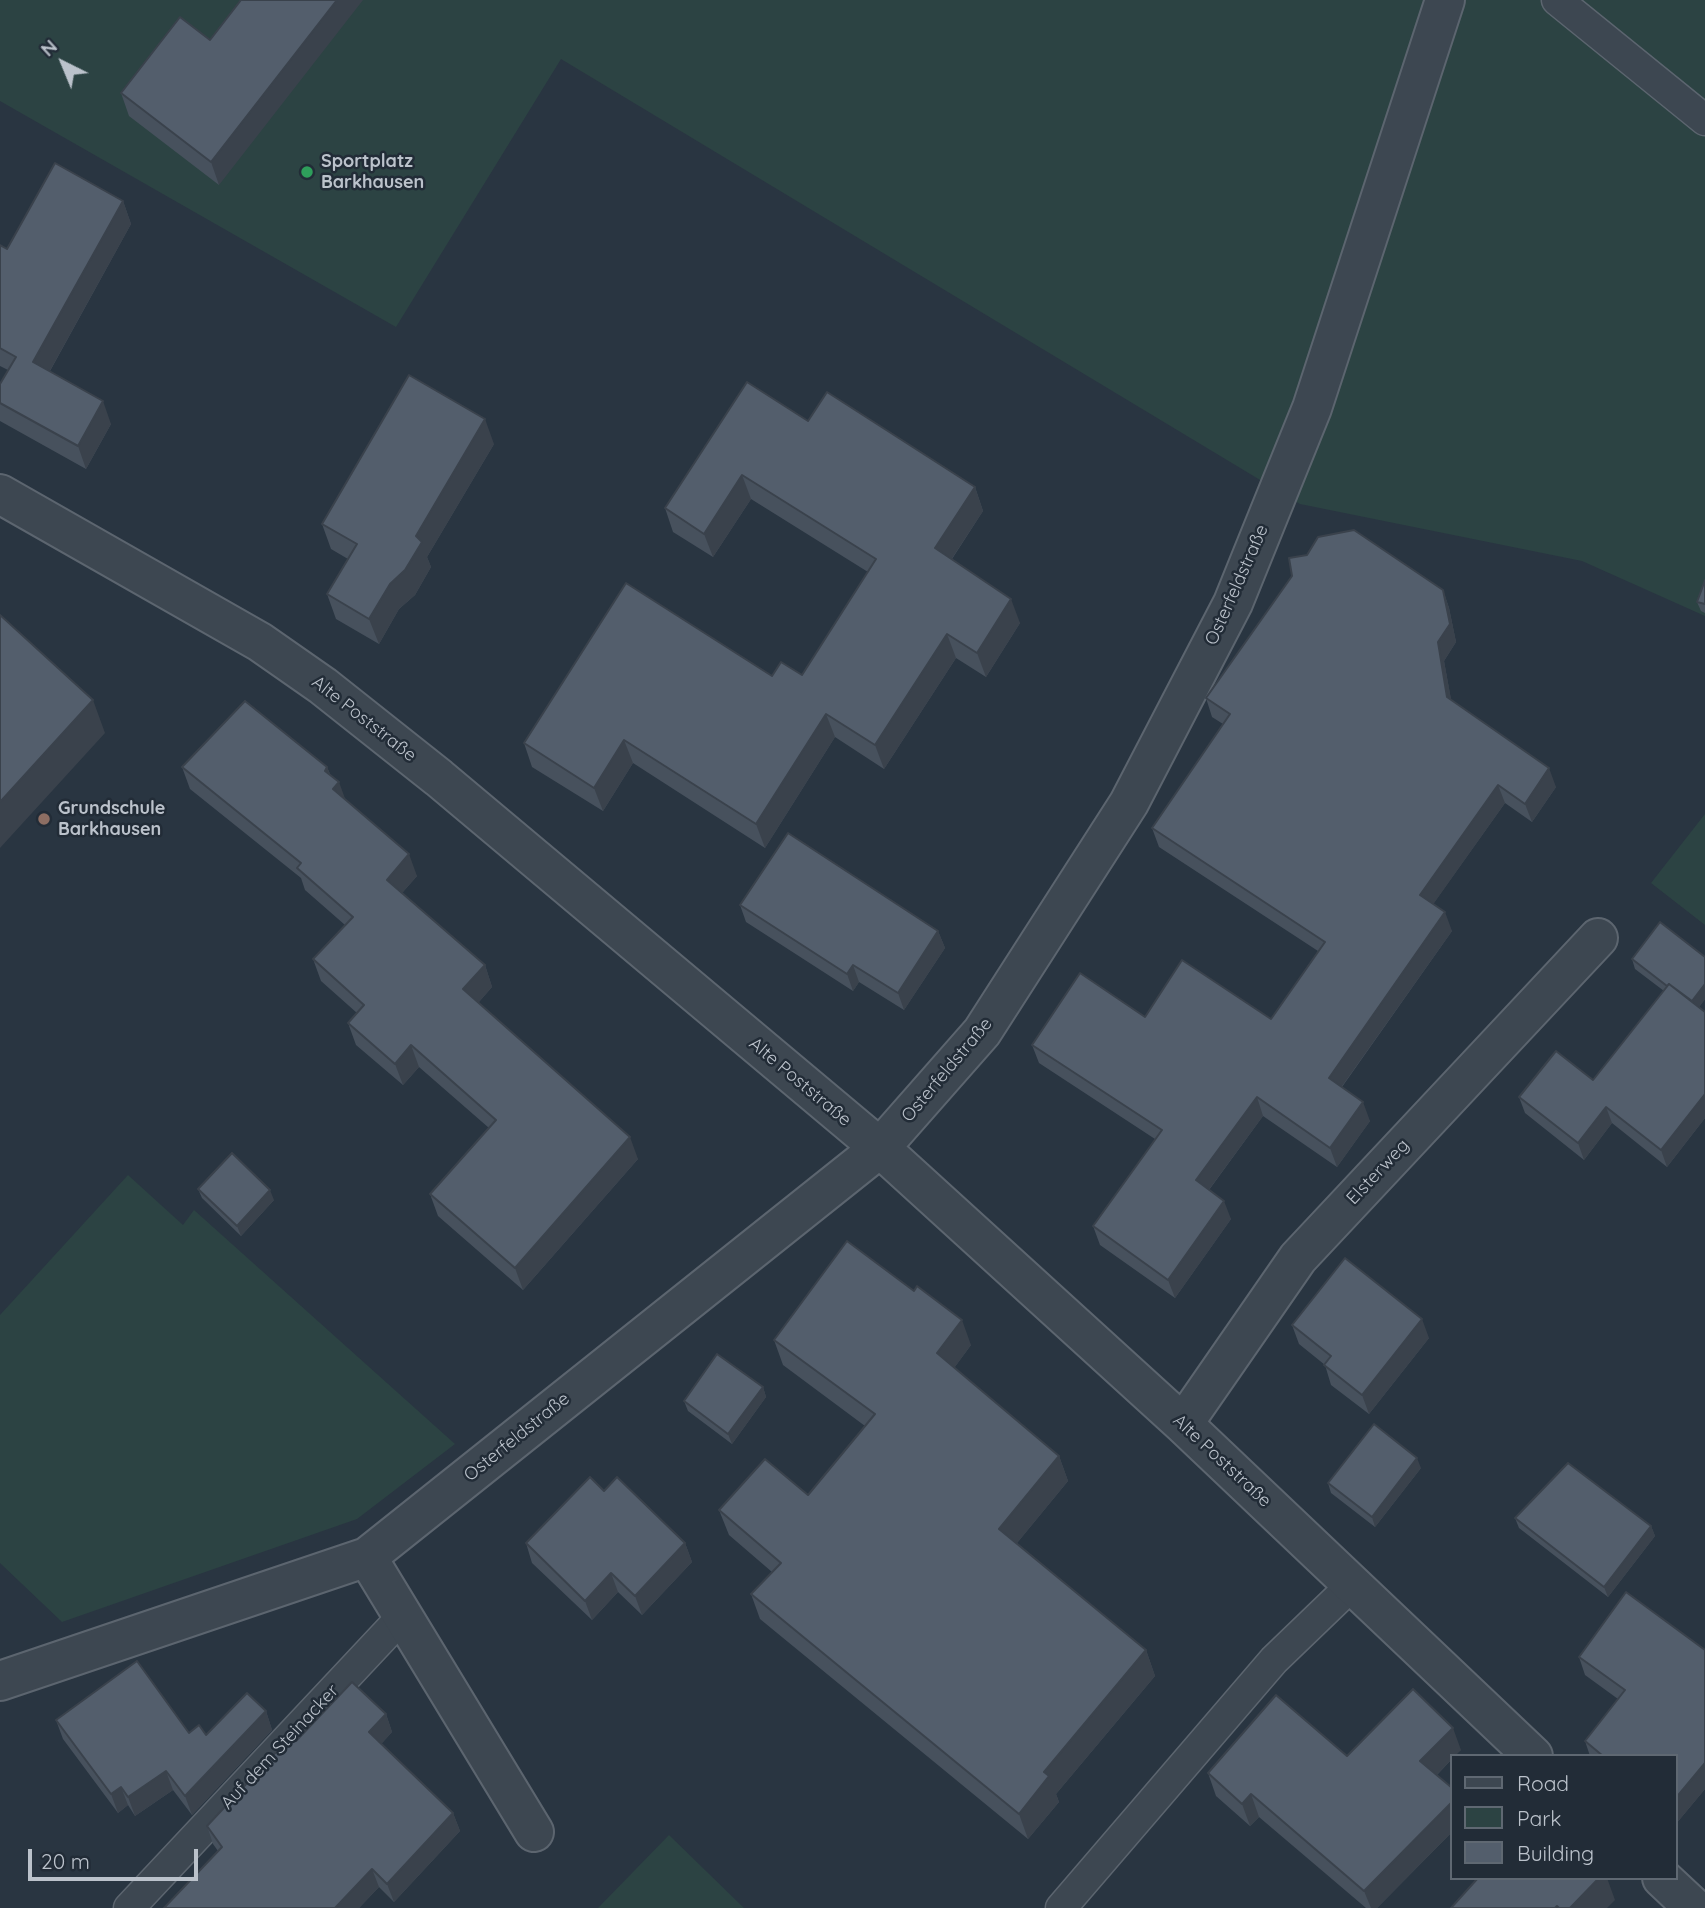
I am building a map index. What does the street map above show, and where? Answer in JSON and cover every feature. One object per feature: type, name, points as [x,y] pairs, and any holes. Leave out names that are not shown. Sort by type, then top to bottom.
[{"type":"street","name":"Osterfeldstraße","points":[[0,1681],[367,1557],[880,1148],[982,1032],[1129,803],[1233,603],[1312,408],[1445,0]]},
{"type":"street","name":"Alte Poststraße","points":[[0,494],[260,642],[323,686],[439,778],[880,1148],[1183,1424],[1531,1754]]},
{"type":"street","name":"Elsterweg","points":[[1183,1424],[1298,1258],[1598,938]]},
{"type":"street","points":[[367,1557],[534,1832]]},
{"type":"street","points":[[1664,1880],[1694,1908]]},
{"type":"lane","points":[[1557,0],[1705,120]]},
{"type":"lane","points":[[1060,1908],[1274,1660],[1353,1584]]},
{"type":"lane","name":"Auf dem Steinacker","points":[[129,1908],[402,1617]]},
{"type":"green space","points":[[0,0],[1705,0],[1705,616],[1582,561],[1300,504],[561,59],[396,327],[0,101]]},
{"type":"green space","points":[[1705,814],[1705,925],[1651,883]]},
{"type":"green space","points":[[128,1175],[183,1225],[194,1210],[455,1444],[357,1519],[62,1622],[0,1563],[0,1315]]},
{"type":"green space","points":[[669,1835],[744,1908],[598,1908]]},
{"type":"building","points":[[241,0],[337,0],[211,162],[121,93],[180,17],[210,40]]},
{"type":"building","points":[[55,163],[123,201],[33,362],[103,401],[78,446],[0,403],[0,384],[16,357],[0,348],[0,245],[7,249]]},
{"type":"building","points":[[409,375],[485,419],[416,536],[422,542],[405,570],[390,584],[369,619],[327,594],[357,544],[322,524]]},
{"type":"building","points":[[747,382],[808,421],[827,392],[975,487],[935,548],[1011,599],[977,653],[947,634],[875,745],[826,714],[756,824],[624,740],[594,788],[524,743],[626,583],[772,676],[781,662],[802,675],[876,559],[742,475],[704,534],[665,508]]},
{"type":"building","points":[[1354,530],[1443,590],[1450,624],[1438,642],[1447,697],[1549,768],[1525,804],[1498,785],[1420,895],[1445,912],[1329,1078],[1363,1102],[1330,1148],[1257,1097],[1196,1180],[1224,1201],[1168,1280],[1093,1226],[1162,1130],[1032,1045],[1080,973],[1145,1017],[1182,960],[1271,1019],[1325,942],[1152,828],[1230,714],[1206,698],[1292,576],[1289,558],[1307,555],[1318,537]]},
{"type":"building","points":[[1705,580],[1705,604],[1697,602]]},
{"type":"building","points":[[0,615],[93,700],[0,802]]},
{"type":"building","points":[[245,701],[327,767],[325,771],[339,782],[333,789],[409,854],[387,880],[485,965],[463,989],[630,1137],[515,1268],[430,1194],[496,1120],[411,1045],[395,1064],[348,1023],[364,1005],[313,959],[353,917],[297,868],[301,863],[182,767]]},
{"type":"building","points":[[788,833],[938,931],[898,993],[853,965],[847,974],[740,905]]},
{"type":"building","points":[[1660,922],[1705,957],[1705,984],[1692,1001],[1632,959]]},
{"type":"building","points":[[1669,984],[1705,1012],[1705,1094],[1661,1150],[1606,1107],[1578,1143],[1519,1097],[1556,1051],[1593,1080]]},
{"type":"building","points":[[232,1153],[270,1190],[237,1226],[198,1189]]},
{"type":"building","points":[[847,1241],[914,1291],[917,1286],[962,1320],[937,1353],[1059,1456],[999,1529],[1146,1650],[1044,1772],[1049,1776],[1019,1814],[751,1594],[781,1563],[719,1510],[765,1459],[808,1495],[875,1414],[774,1340]]},
{"type":"building","points":[[1345,1258],[1422,1319],[1362,1395],[1324,1365],[1331,1356],[1292,1325]]},
{"type":"building","points":[[717,1354],[763,1387],[728,1434],[684,1401]]},
{"type":"building","points":[[1374,1424],[1417,1458],[1372,1517],[1328,1483]]},
{"type":"building","points":[[1568,1463],[1651,1526],[1604,1587],[1515,1518]]},
{"type":"building","points":[[590,1477],[604,1491],[617,1477],[685,1543],[635,1596],[611,1573],[585,1601],[526,1543]]},
{"type":"building","points":[[1626,1592],[1705,1650],[1705,1763],[1677,1797],[1677,1754],[1601,1754],[1585,1741],[1625,1690],[1579,1657]]},
{"type":"building","points":[[137,1661],[189,1733],[199,1725],[206,1735],[247,1693],[266,1711],[185,1796],[166,1771],[128,1797],[121,1787],[111,1794],[56,1720]]},
{"type":"building","points":[[352,1682],[386,1714],[369,1732],[453,1813],[387,1884],[372,1869],[335,1908],[164,1908],[222,1847],[207,1826],[291,1736],[296,1741]]},
{"type":"building","points":[[1413,1689],[1453,1728],[1420,1761],[1450,1786],[1450,1804],[1364,1891],[1251,1794],[1242,1804],[1208,1773],[1276,1695],[1347,1756]]},
{"type":"building","points":[[1476,1880],[1597,1880],[1570,1908],[1451,1908]]},
{"type":"place","name":"Sportplatz Barkhausen","points":[[307,172]]},
{"type":"place","name":"Grundschule Barkhausen","points":[[44,819]]}]
